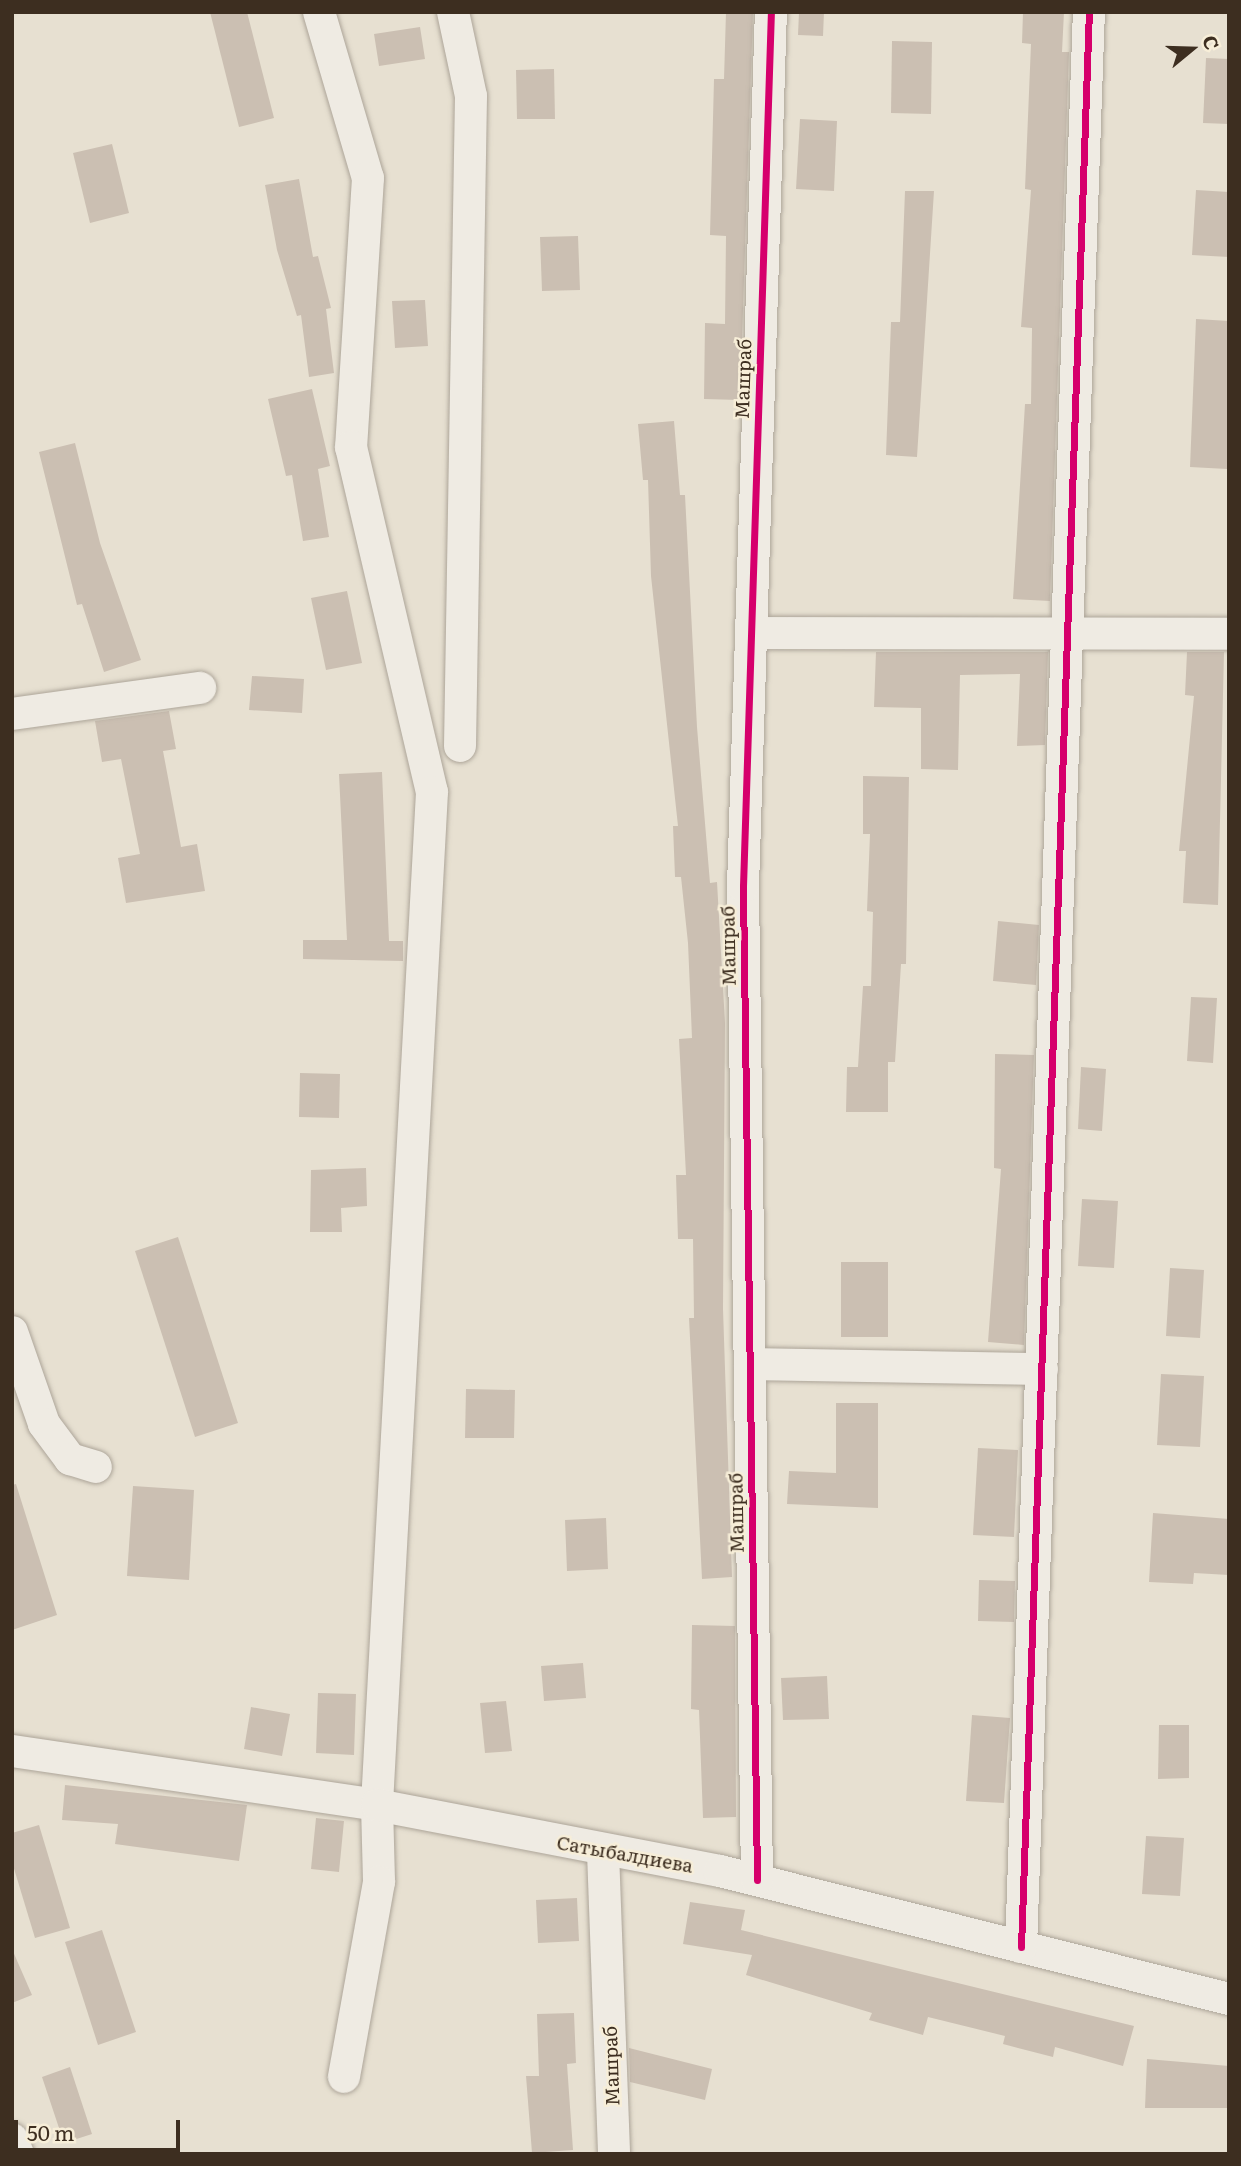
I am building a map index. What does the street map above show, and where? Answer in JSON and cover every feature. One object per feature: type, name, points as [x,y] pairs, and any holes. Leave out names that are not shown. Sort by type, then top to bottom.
[{"type":"street","points":[[319,12],[368,177],[351,447],[432,792],[377,1805],[379,1882],[344,2077]]},
{"type":"street","points":[[453,12],[471,96],[460,746]]},
{"type":"street","name":"Машраб","points":[[757,1880],[743,886],[771,12]]},
{"type":"street","points":[[1021,1947],[1089,12]]},
{"type":"street","points":[[751,633],[1229,635]]},
{"type":"street","points":[[12,714],[200,688]]},
{"type":"street","points":[[12,1332],[44,1424],[70,1460],[96,1467]]},
{"type":"street","points":[[750,1364],[1042,1368]]},
{"type":"street","name":"Сатыбалдиева","points":[[12,1751],[377,1805],[603,1852],[757,1880],[1229,1999]]},
{"type":"street","name":"Машраб","points":[[603,1852],[614,2154]]},
{"type":"street","points":[[12,2139],[18,2154]]},
{"type":"building","points":[[210,12],[247,12],[274,118],[239,127]]},
{"type":"building","points":[[726,12],[753,12],[740,400],[704,399],[705,323],[725,324],[726,236],[710,235],[714,79],[724,79]]},
{"type":"building","points":[[799,12],[824,12],[823,36],[798,35]]},
{"type":"building","points":[[1023,12],[1064,12],[1062,52],[1069,52],[1050,601],[1013,599],[1025,404],[1031,404],[1032,328],[1021,327],[1031,190],[1025,189],[1031,44],[1022,43]]},
{"type":"building","points":[[420,27],[425,59],[379,66],[374,34]]},
{"type":"building","points":[[892,41],[932,42],[931,114],[891,113]]},
{"type":"building","points":[[1206,58],[1229,59],[1229,124],[1203,123]]},
{"type":"building","points":[[554,69],[555,119],[517,119],[516,70]]},
{"type":"building","points":[[800,119],[837,121],[834,191],[796,189]]},
{"type":"building","points":[[112,144],[129,213],[90,223],[73,153]]},
{"type":"building","points":[[299,179],[313,257],[318,256],[331,308],[326,309],[334,373],[309,377],[301,315],[297,316],[277,250],[265,185]]},
{"type":"building","points":[[1196,190],[1229,192],[1229,257],[1192,255]]},
{"type":"building","points":[[905,191],[934,191],[917,457],[886,455],[891,322],[900,322]]},
{"type":"building","points":[[578,236],[580,290],[542,291],[540,237]]},
{"type":"building","points":[[425,300],[428,346],[395,348],[392,301]]},
{"type":"building","points":[[1196,319],[1229,321],[1227,469],[1190,467]]},
{"type":"building","points":[[312,389],[330,466],[318,469],[329,537],[303,541],[292,475],[286,476],[268,399]]},
{"type":"building","points":[[674,421],[680,495],[685,495],[697,727],[710,883],[717,882],[725,1023],[723,1309],[732,1577],[702,1579],[689,1318],[694,1318],[693,1239],[678,1239],[676,1175],[686,1175],[679,1039],[692,1038],[688,943],[681,877],[675,877],[673,826],[678,826],[651,576],[648,480],[643,480],[638,424]]},
{"type":"building","points":[[75,443],[100,543],[141,660],[104,672],[82,604],[77,605],[39,452]]},
{"type":"building","points":[[347,591],[362,663],[326,670],[311,598]]},
{"type":"building","points":[[876,652],[1048,652],[1045,745],[1017,746],[1020,674],[960,675],[958,770],[921,769],[921,708],[874,707]]},
{"type":"building","points":[[1187,652],[1224,652],[1218,905],[1183,903],[1186,851],[1179,851],[1194,696],[1185,695]]},
{"type":"building","points":[[252,676],[304,679],[302,713],[249,710]]},
{"type":"building","points":[[169,711],[176,749],[163,751],[181,847],[197,844],[205,891],[126,903],[118,858],[140,854],[121,759],[102,762],[95,721]]},
{"type":"building","points":[[382,772],[389,941],[403,941],[403,961],[303,959],[303,940],[347,940],[339,774]]},
{"type":"building","points":[[863,776],[909,777],[906,964],[901,964],[895,1062],[888,1062],[888,1112],[846,1112],[847,1067],[858,1067],[863,986],[871,986],[873,912],[867,911],[870,834],[863,834]]},
{"type":"building","points":[[998,921],[1039,925],[1036,985],[993,981]]},
{"type":"building","points":[[1191,997],[1217,998],[1213,1063],[1187,1061]]},
{"type":"building","points":[[995,1054],[1034,1055],[1024,1345],[988,1342],[1001,1169],[994,1168]]},
{"type":"building","points":[[1081,1067],[1106,1069],[1102,1131],[1078,1129]]},
{"type":"building","points":[[300,1073],[340,1074],[339,1118],[299,1117]]},
{"type":"building","points":[[366,1168],[367,1206],[341,1208],[342,1232],[310,1232],[311,1170]]},
{"type":"building","points":[[1082,1199],[1118,1201],[1114,1268],[1078,1266]]},
{"type":"building","points":[[178,1237],[238,1423],[195,1437],[135,1251]]},
{"type":"building","points":[[841,1262],[888,1262],[888,1337],[841,1337]]},
{"type":"building","points":[[1170,1268],[1204,1270],[1200,1338],[1166,1336]]},
{"type":"building","points":[[1161,1374],[1204,1376],[1200,1447],[1157,1445]]},
{"type":"building","points":[[466,1389],[515,1390],[514,1438],[465,1438]]},
{"type":"building","points":[[836,1403],[878,1403],[878,1508],[787,1504],[789,1471],[836,1473]]},
{"type":"building","points":[[978,1448],[1018,1450],[1014,1537],[973,1535]]},
{"type":"building","points":[[16,1484],[57,1615],[12,1630],[12,1485]]},
{"type":"building","points":[[133,1486],[194,1490],[189,1580],[127,1576]]},
{"type":"building","points":[[1153,1513],[1229,1519],[1229,1575],[1194,1573],[1193,1584],[1149,1582]]},
{"type":"building","points":[[606,1518],[608,1569],[567,1571],[565,1520]]},
{"type":"building","points":[[979,1580],[1015,1581],[1014,1622],[978,1621]]},
{"type":"building","points":[[692,1625],[735,1626],[736,1817],[703,1818],[699,1710],[691,1709]]},
{"type":"building","points":[[583,1663],[586,1698],[544,1701],[541,1666]]},
{"type":"building","points":[[827,1676],[829,1719],[783,1720],[781,1678]]},
{"type":"building","points":[[318,1693],[356,1694],[354,1755],[316,1753]]},
{"type":"building","points":[[506,1701],[512,1751],[485,1753],[480,1703]]},
{"type":"building","points":[[251,1707],[290,1714],[282,1756],[244,1749]]},
{"type":"building","points":[[972,1715],[1010,1718],[1004,1803],[966,1801]]},
{"type":"building","points":[[1159,1725],[1189,1725],[1189,1778],[1158,1779]]},
{"type":"building","points":[[65,1785],[247,1805],[239,1861],[115,1844],[118,1824],[62,1820]]},
{"type":"building","points":[[316,1818],[344,1821],[339,1872],[311,1869]]},
{"type":"building","points":[[39,1825],[70,1928],[35,1938],[12,1862],[12,1833]]},
{"type":"building","points":[[1146,1836],[1184,1838],[1180,1896],[1142,1894]]},
{"type":"building","points":[[577,1898],[579,1941],[538,1943],[536,1900]]},
{"type":"building","points":[[690,1902],[745,1910],[741,1930],[1134,2026],[1123,2066],[1055,2047],[1053,2057],[1003,2044],[1005,2036],[928,2017],[923,2035],[869,2020],[872,2013],[746,1975],[752,1955],[683,1944]]},
{"type":"building","points":[[102,1930],[136,2032],[98,2045],[65,1942]]},
{"type":"building","points":[[12,1949],[32,1995],[12,2003]]},
{"type":"building","points":[[574,2013],[576,2063],[567,2064],[573,2150],[532,2153],[526,2076],[539,2076],[537,2014]]},
{"type":"building","points":[[629,2048],[712,2069],[705,2100],[630,2082]]},
{"type":"building","points":[[1147,2059],[1229,2066],[1229,2108],[1145,2108]]},
{"type":"building","points":[[70,2067],[92,2134],[64,2143],[42,2077]]},
{"type":"cycle path","points":[[757,1880],[743,886],[771,12]]},
{"type":"cycle path","points":[[1021,1947],[1089,12]]}]
